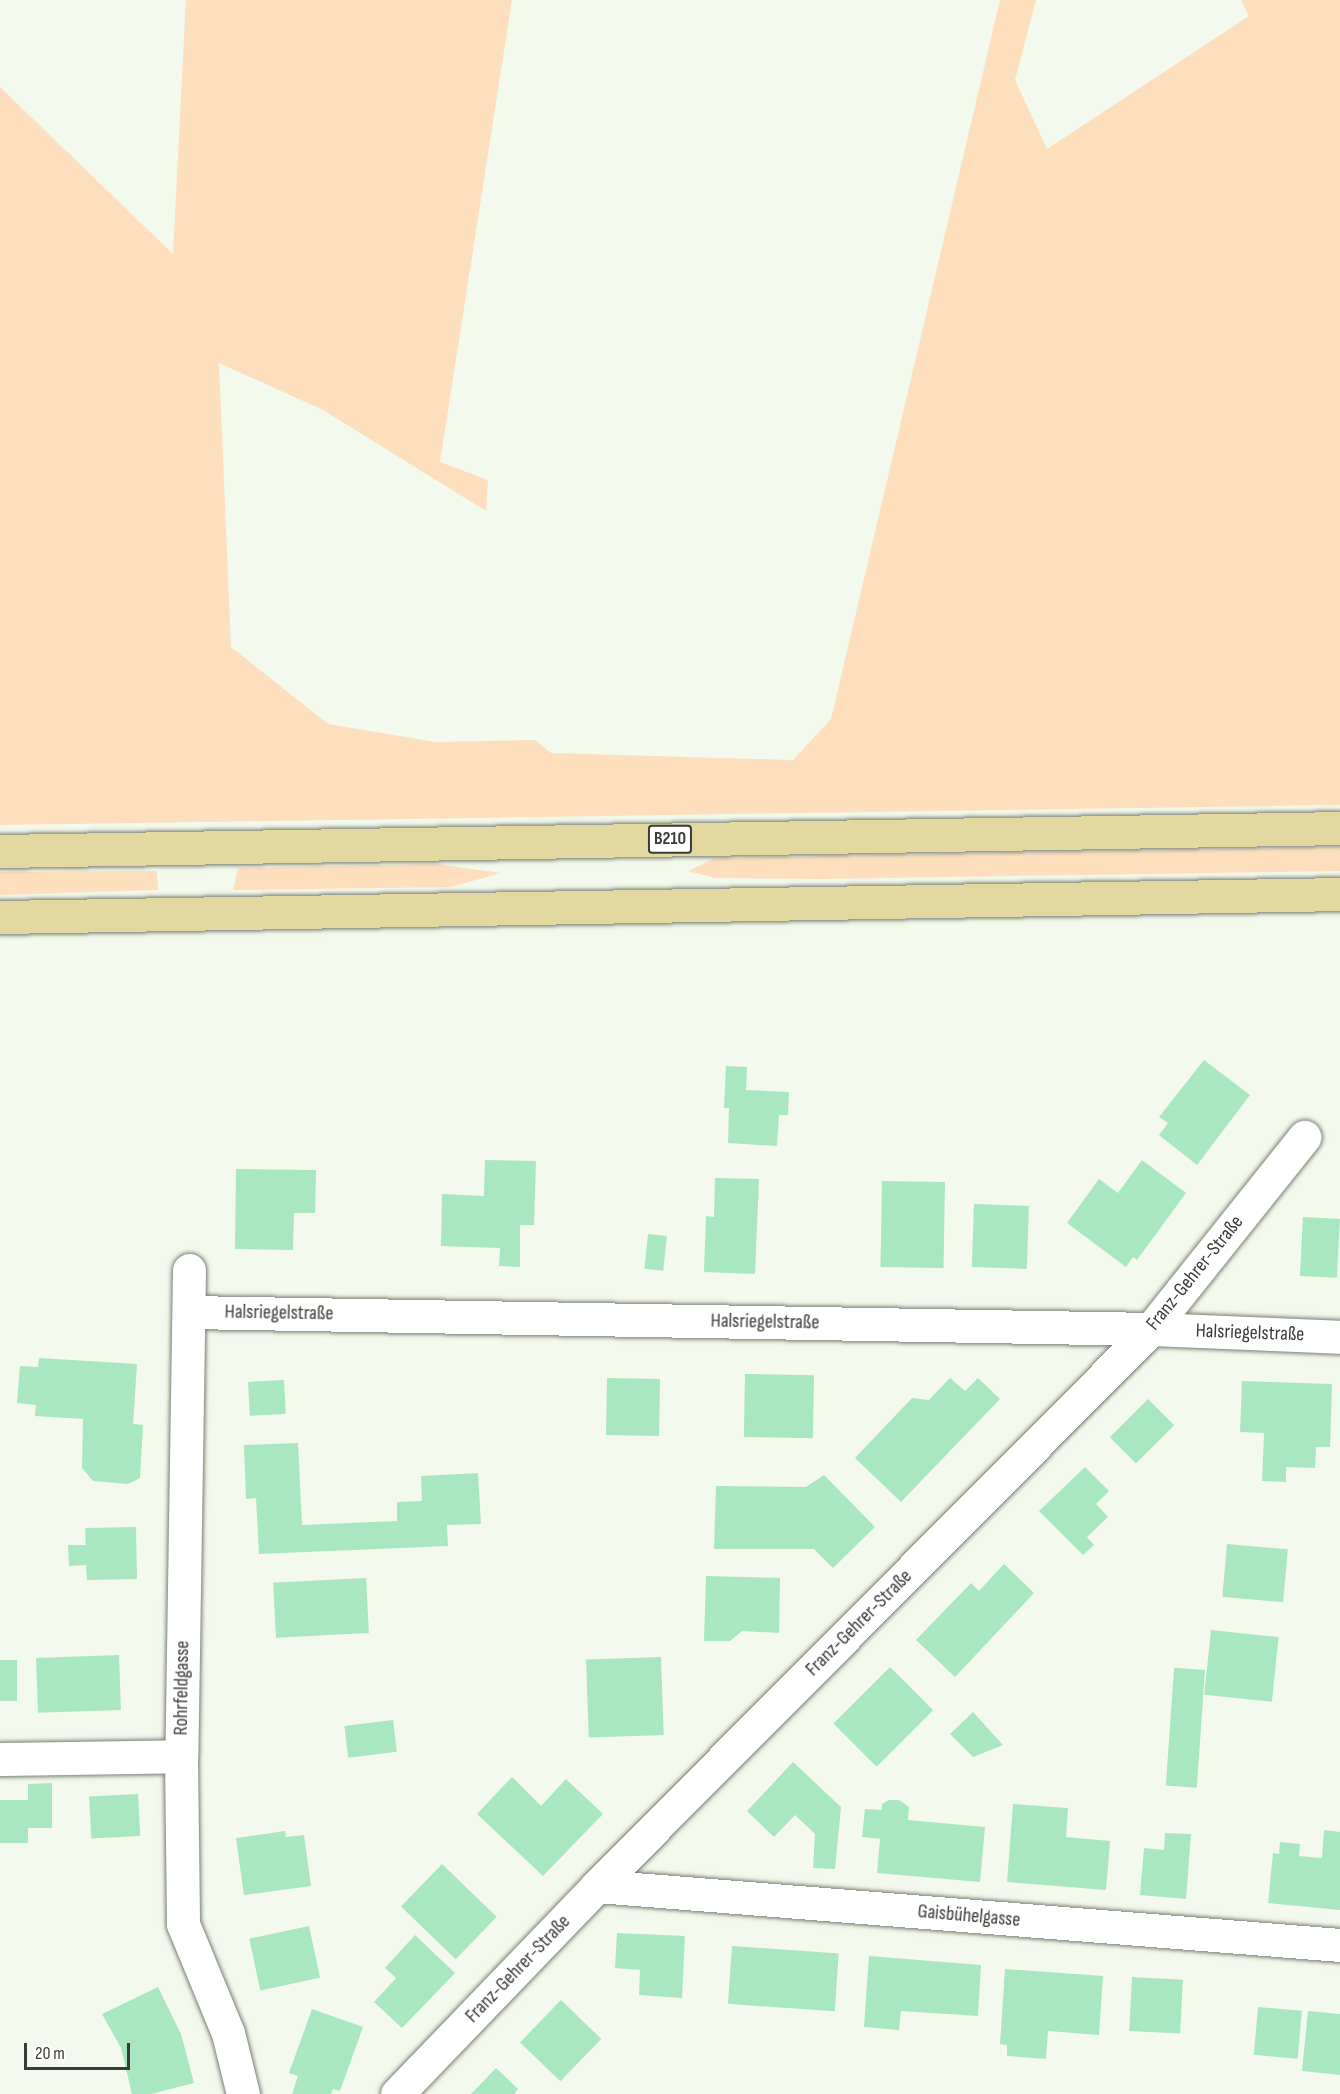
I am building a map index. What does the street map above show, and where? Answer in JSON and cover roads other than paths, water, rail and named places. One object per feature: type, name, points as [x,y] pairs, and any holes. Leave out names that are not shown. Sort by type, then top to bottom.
[{"type":"main road","name":"B210","points":[[0,851],[1340,828]]},
{"type":"main road","points":[[0,917],[1340,894]]},
{"type":"street","name":"Franz-Gehrer-Straße","points":[[397,2094],[597,1886],[1151,1329],[1304,1137]]},
{"type":"street","name":"Rohrfeldgasse","points":[[189,1270],[181,1756],[183,1924],[228,2033],[243,2094]]},
{"type":"street","name":"Halsriegelstraße","points":[[189,1311],[1151,1329],[1340,1337]]},
{"type":"street","points":[[0,1759],[181,1756]]},
{"type":"street","name":"Gaisbühelgasse","points":[[597,1886],[1340,1945]]}]
